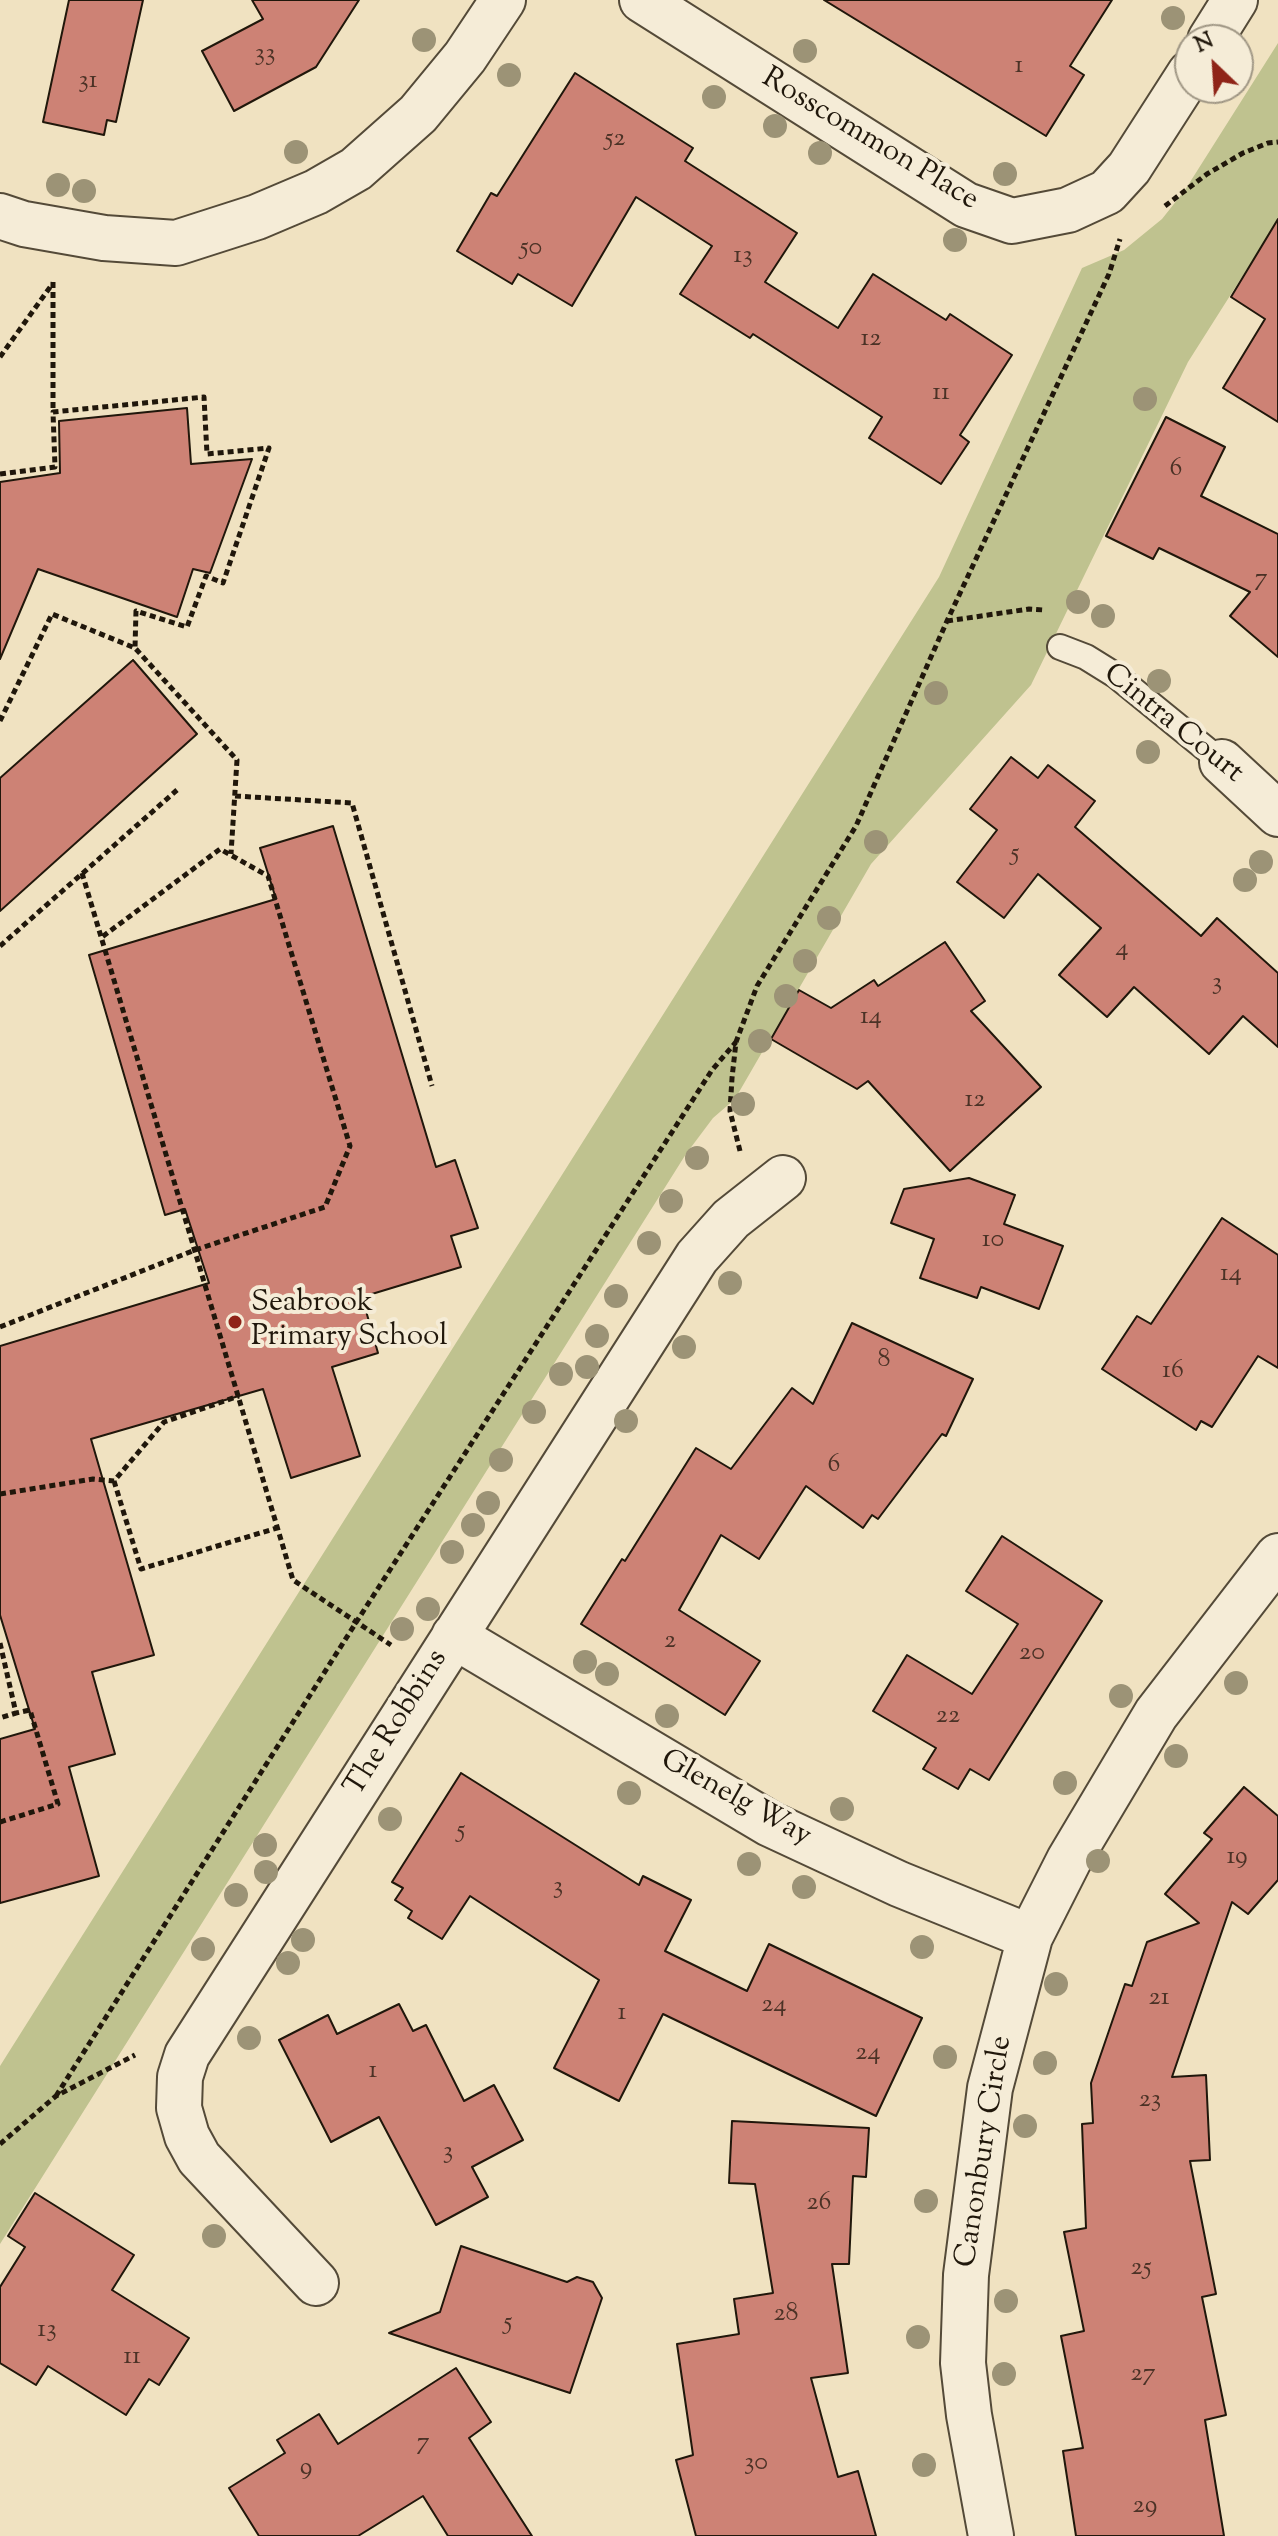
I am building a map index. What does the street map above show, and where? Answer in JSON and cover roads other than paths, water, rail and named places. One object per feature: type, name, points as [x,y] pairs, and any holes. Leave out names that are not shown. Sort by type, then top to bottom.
[{"type":"street","points":[[0,216],[24,224],[104,238],[176,243],[257,217],[316,192],[356,169],[418,114],[465,57],[503,0]]},
{"type":"street","name":"Rosscommon Place","points":[[642,0],[966,205],[1012,221],[1116,205],[1129,168],[1174,98]]},
{"type":"street","points":[[1220,24],[1235,0]]},
{"type":"street","name":"Cintra Court","points":[[1222,762],[1278,814]]},
{"type":"street","name":"The Robbins","points":[[316,2283],[199,2158],[187,2136],[179,2108],[179,2090],[180,2077],[192,2044],[697,1257],[731,1219],[769,1189]]},
{"type":"street","name":"Canonbury Circle","points":[[991,2536],[971,2430],[963,2363],[966,2275],[990,2088],[1030,1937],[1069,1860],[1156,1714],[1278,1556]]},
{"type":"street","name":"Glenelg Way","points":[[454,1636],[770,1824],[899,1884],[1030,1937]]},
{"type":"lane","name":"Cintra Court","points":[[1060,647],[1086,657],[1115,675],[1222,762]]},
{"type":"place","name":"Seabrook Primary School","points":[[235,1322]]}]
